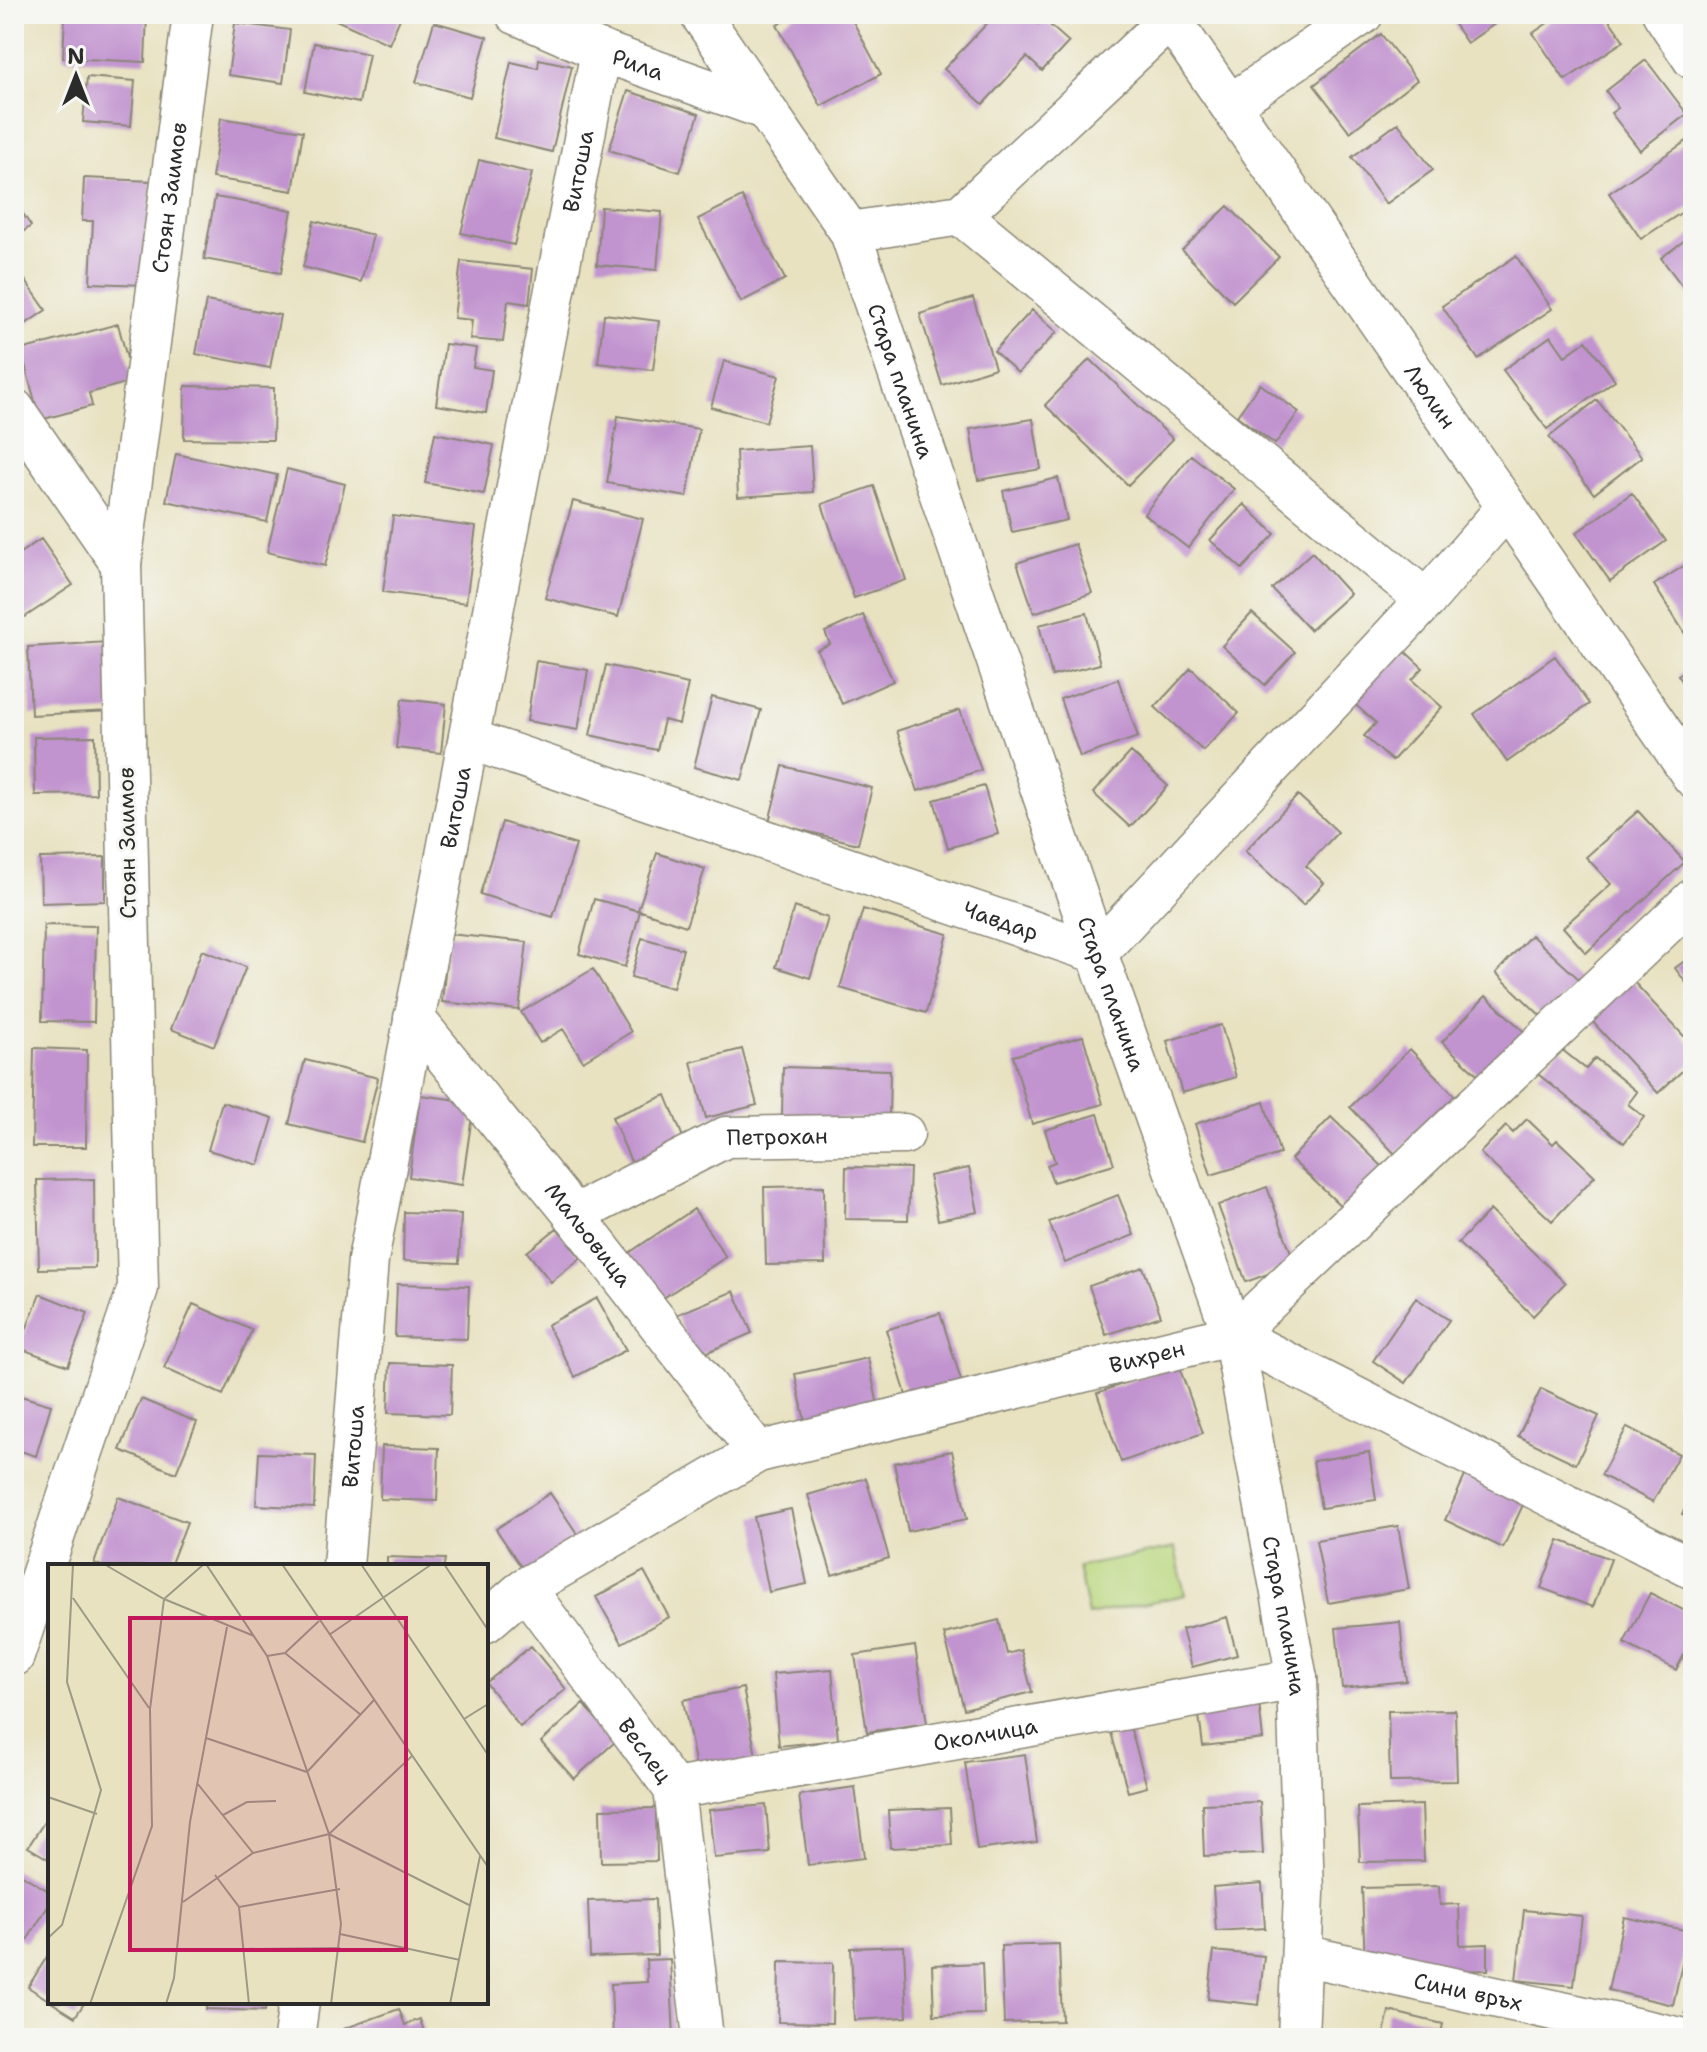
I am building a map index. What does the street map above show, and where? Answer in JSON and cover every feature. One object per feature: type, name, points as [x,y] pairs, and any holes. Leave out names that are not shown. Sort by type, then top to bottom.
[{"type":"street","name":"Стоян Заимов","points":[[14,1656],[138,1288],[121,564],[193,14]]},
{"type":"street","name":"Рила","points":[[516,14],[601,51],[764,109]]},
{"type":"street","name":"Стара планина","points":[[700,14],[850,232],[1097,953],[1233,1335],[1297,1679],[1304,1893],[1298,2038]]},
{"type":"street","points":[[1231,104],[1363,14]]},
{"type":"street","points":[[1663,14],[1693,59]]},
{"type":"street","points":[[850,232],[961,215],[1169,16]]},
{"type":"street","name":"Люлин","points":[[1169,16],[1693,777]]},
{"type":"street","name":"Витоша","points":[[343,1564],[368,1260],[601,51]]},
{"type":"street","points":[[961,215],[1426,600]]},
{"type":"street","points":[[14,409],[121,564]]},
{"type":"street","points":[[1097,953],[1426,600],[1507,507]]},
{"type":"street","name":"Чавдар","points":[[469,739],[1097,953]]},
{"type":"street","name":"Вихрен","points":[[488,1620],[525,1588],[758,1452],[1233,1335],[1693,899]]},
{"type":"street","name":"Мальовица","points":[[414,1018],[574,1215],[758,1452]]},
{"type":"street","name":"Петрохан","points":[[574,1215],[726,1137],[904,1134]]},
{"type":"street","points":[[1233,1335],[1693,1569]]},
{"type":"street","name":"Веслец","points":[[525,1588],[674,1789],[703,2038]]},
{"type":"street","name":"Околчица","points":[[674,1789],[1297,1679]]},
{"type":"street","name":"Сини връх","points":[[1302,1955],[1681,2038]]},
{"type":"street","points":[[294,2038],[299,2004]]},
{"type":"green space","points":[[1175,1548],[1185,1595],[1088,1615],[1078,1567]]},
{"type":"building","points":[[65,14],[147,14],[145,62],[63,58]]},
{"type":"building","points":[[339,14],[402,14],[389,44],[336,20]]},
{"type":"building","points":[[797,14],[849,14],[881,74],[821,106],[777,25]]},
{"type":"building","points":[[996,14],[1027,14],[1038,24],[1043,19],[1069,42],[1042,71],[1027,57],[983,104],[944,69]]},
{"type":"building","points":[[1447,14],[1509,14],[1467,43]]},
{"type":"building","points":[[1561,14],[1605,14],[1624,41],[1565,80],[1533,33]]},
{"type":"building","points":[[434,22],[487,37],[470,97],[416,82]]},
{"type":"building","points":[[235,23],[290,30],[283,83],[228,75]]},
{"type":"building","points":[[1381,34],[1417,80],[1350,132],[1314,85]]},
{"type":"building","points":[[314,43],[369,54],[359,103],[305,92]]},
{"type":"building","points":[[539,59],[572,66],[552,152],[494,138],[511,62],[538,68]]},
{"type":"building","points":[[1646,60],[1687,114],[1640,150],[1611,113],[1618,108],[1606,91]]},
{"type":"building","points":[[87,77],[135,81],[131,126],[83,122]]},
{"type":"building","points":[[628,91],[699,114],[680,172],[609,150]]},
{"type":"building","points":[[221,118],[303,131],[293,191],[212,178]]},
{"type":"building","points":[[1398,123],[1433,170],[1386,204],[1352,157]]},
{"type":"building","points":[[1691,138],[1693,205],[1641,239],[1609,193]]},
{"type":"building","points":[[479,160],[532,173],[514,245],[461,233]]},
{"type":"building","points":[[84,178],[152,181],[147,285],[90,283],[93,221],[82,221]]},
{"type":"building","points":[[215,197],[292,210],[281,273],[204,259]]},
{"type":"building","points":[[742,197],[785,279],[741,302],[698,219]]},
{"type":"building","points":[[14,200],[31,226],[14,238]]},
{"type":"building","points":[[1228,206],[1279,257],[1233,302],[1182,250]]},
{"type":"building","points":[[601,207],[662,212],[657,270],[597,265]]},
{"type":"building","points":[[314,221],[373,235],[361,282],[303,267]]},
{"type":"building","points":[[1693,234],[1693,300],[1661,258]]},
{"type":"building","points":[[1516,256],[1552,309],[1478,359],[1442,306]]},
{"type":"building","points":[[461,261],[533,269],[529,304],[508,301],[503,342],[470,339],[472,320],[454,318]]},
{"type":"building","points":[[14,264],[46,310],[14,332]]},
{"type":"building","points":[[973,298],[995,368],[942,385],[920,314]]},
{"type":"building","points":[[206,301],[280,315],[270,368],[196,354]]},
{"type":"building","points":[[1032,310],[1057,332],[1018,373],[994,351]]},
{"type":"building","points":[[604,314],[659,321],[653,370],[598,363]]},
{"type":"building","points":[[118,324],[133,381],[89,393],[92,406],[40,420],[21,350]]},
{"type":"building","points":[[1551,336],[1565,356],[1586,341],[1615,380],[1547,429],[1503,370]]},
{"type":"building","points":[[445,344],[476,348],[473,367],[492,370],[486,413],[436,405]]},
{"type":"building","points":[[1090,359],[1173,439],[1128,485],[1045,405]]},
{"type":"building","points":[[724,361],[779,376],[766,422],[711,407]]},
{"type":"building","points":[[1260,384],[1299,412],[1275,444],[1237,416]]},
{"type":"building","points":[[185,386],[274,388],[273,440],[184,439]]},
{"type":"building","points":[[1597,400],[1642,457],[1594,494],[1549,437]]},
{"type":"building","points":[[618,416],[699,429],[687,497],[607,483]]},
{"type":"building","points":[[1033,419],[1041,469],[978,480],[970,429]]},
{"type":"building","points":[[435,433],[494,445],[484,494],[425,483]]},
{"type":"building","points":[[810,446],[813,492],[738,497],[736,451]]},
{"type":"building","points":[[176,454],[277,475],[267,522],[166,501]]},
{"type":"building","points":[[1191,455],[1234,489],[1188,548],[1144,514]]},
{"type":"building","points":[[287,469],[345,484],[325,566],[267,552]]},
{"type":"building","points":[[1058,478],[1067,520],[1012,532],[1003,491]]},
{"type":"building","points":[[874,486],[906,580],[854,598],[822,504]]},
{"type":"building","points":[[1632,493],[1666,541],[1610,581],[1576,533]]},
{"type":"building","points":[[573,501],[643,519],[618,617],[545,598]]},
{"type":"building","points":[[1244,504],[1275,534],[1242,569],[1210,540]]},
{"type":"building","points":[[393,516],[476,527],[466,603],[383,592]]},
{"type":"building","points":[[41,539],[73,585],[22,619],[14,608],[14,557]]},
{"type":"building","points":[[1075,544],[1092,593],[1034,613],[1017,563]]},
{"type":"building","points":[[1312,552],[1350,594],[1310,630],[1272,589]]},
{"type":"building","points":[[1693,560],[1693,633],[1687,637],[1654,585]]},
{"type":"building","points":[[1087,613],[1100,664],[1052,676],[1039,625]]},
{"type":"building","points":[[1252,613],[1295,652],[1265,685],[1222,646]]},
{"type":"building","points":[[863,615],[893,681],[842,704],[817,650],[830,644],[825,632]]},
{"type":"building","points":[[108,642],[112,711],[31,715],[28,647]]},
{"type":"building","points":[[1397,644],[1423,668],[1412,680],[1442,707],[1392,761],[1364,736],[1376,723],[1348,698]]},
{"type":"building","points":[[1555,656],[1589,704],[1507,762],[1474,714]]},
{"type":"building","points":[[536,661],[588,670],[578,730],[527,721]]},
{"type":"building","points":[[606,665],[688,684],[679,724],[664,720],[657,750],[590,735]]},
{"type":"building","points":[[1693,665],[1693,697],[1678,675]]},
{"type":"building","points":[[1191,668],[1239,713],[1203,751],[1155,707]]},
{"type":"building","points":[[1118,679],[1138,737],[1080,757],[1060,699]]},
{"type":"building","points":[[712,697],[761,710],[742,780],[694,767]]},
{"type":"building","points":[[402,699],[446,704],[441,753],[396,748]]},
{"type":"building","points":[[960,710],[981,770],[918,791],[897,731]]},
{"type":"building","points":[[95,736],[96,794],[35,795],[34,737]]},
{"type":"building","points":[[1131,752],[1168,786],[1130,827],[1093,793]]},
{"type":"building","points":[[783,766],[872,788],[858,844],[769,822]]},
{"type":"building","points":[[984,786],[998,834],[948,848],[934,800]]},
{"type":"building","points":[[1298,795],[1338,832],[1306,866],[1324,883],[1303,905],[1245,851]]},
{"type":"building","points":[[1638,811],[1685,862],[1586,953],[1563,927],[1611,884],[1586,857]]},
{"type":"building","points":[[502,822],[576,845],[553,917],[480,894]]},
{"type":"building","points":[[657,853],[705,869],[686,926],[638,910]]},
{"type":"building","points":[[105,857],[105,901],[41,903],[40,858]]},
{"type":"building","points":[[594,899],[640,911],[625,967],[579,954]]},
{"type":"building","points":[[794,907],[828,918],[810,978],[776,967]]},
{"type":"building","points":[[863,909],[948,934],[926,1013],[840,988]]},
{"type":"building","points":[[44,925],[96,926],[94,1022],[42,1021]]},
{"type":"building","points":[[449,934],[527,942],[519,1010],[442,1002]]},
{"type":"building","points":[[1531,935],[1580,980],[1544,1019],[1496,973]]},
{"type":"building","points":[[642,938],[683,949],[673,988],[631,977]]},
{"type":"building","points":[[202,950],[246,967],[214,1046],[171,1029]]},
{"type":"building","points":[[1693,955],[1693,992],[1675,968]]},
{"type":"building","points":[[593,969],[631,1032],[583,1061],[563,1029],[540,1043],[521,1012]]},
{"type":"building","points":[[1632,980],[1693,1046],[1693,1061],[1658,1093],[1590,1019]]},
{"type":"building","points":[[1486,996],[1532,1039],[1489,1085],[1442,1042]]},
{"type":"building","points":[[1221,1025],[1236,1077],[1182,1093],[1167,1041]]},
{"type":"building","points":[[1083,1036],[1103,1104],[1032,1124],[1013,1056]]},
{"type":"building","points":[[34,1048],[87,1050],[86,1147],[32,1147]]},
{"type":"building","points":[[1560,1048],[1586,1069],[1595,1058],[1637,1092],[1628,1104],[1644,1117],[1624,1143],[1538,1074]]},
{"type":"building","points":[[742,1049],[757,1105],[706,1118],[691,1062]]},
{"type":"building","points":[[1410,1049],[1455,1096],[1395,1154],[1350,1107]]},
{"type":"building","points":[[305,1060],[378,1078],[362,1142],[289,1124]]},
{"type":"building","points":[[783,1067],[890,1070],[889,1120],[782,1116]]},
{"type":"building","points":[[420,1095],[474,1102],[462,1185],[409,1177]]},
{"type":"building","points":[[666,1095],[688,1150],[635,1171],[612,1117]]},
{"type":"building","points":[[222,1102],[273,1118],[259,1165],[208,1150]]},
{"type":"building","points":[[1264,1102],[1280,1154],[1211,1175],[1195,1124]]},
{"type":"building","points":[[1098,1114],[1114,1164],[1053,1182],[1047,1165],[1055,1162],[1045,1130]]},
{"type":"building","points":[[1331,1117],[1384,1168],[1344,1209],[1291,1159]]},
{"type":"building","points":[[1527,1119],[1553,1144],[1557,1140],[1595,1176],[1552,1221],[1480,1153],[1506,1126],[1513,1133]]},
{"type":"building","points":[[846,1167],[910,1168],[908,1220],[845,1219]]},
{"type":"building","points":[[969,1168],[978,1212],[938,1220],[929,1176]]},
{"type":"building","points":[[94,1179],[95,1268],[39,1269],[37,1180]]},
{"type":"building","points":[[824,1186],[825,1264],[766,1265],[764,1187]]},
{"type":"building","points":[[1267,1187],[1295,1264],[1246,1282],[1218,1205]]},
{"type":"building","points":[[1118,1195],[1134,1235],[1065,1263],[1049,1222]]},
{"type":"building","points":[[694,1209],[726,1257],[657,1302],[626,1255]]},
{"type":"building","points":[[1490,1210],[1565,1283],[1533,1316],[1458,1243]]},
{"type":"building","points":[[404,1212],[461,1214],[459,1263],[403,1261]]},
{"type":"building","points":[[557,1228],[581,1258],[551,1282],[527,1252]]},
{"type":"building","points":[[1143,1267],[1161,1316],[1106,1335],[1089,1286]]},
{"type":"building","points":[[397,1284],[469,1286],[467,1339],[395,1337]]},
{"type":"building","points":[[734,1291],[752,1333],[694,1358],[676,1315]]},
{"type":"building","points":[[40,1294],[88,1313],[68,1366],[19,1348]]},
{"type":"building","points":[[597,1298],[626,1350],[575,1377],[547,1325]]},
{"type":"building","points":[[1416,1298],[1449,1320],[1406,1383],[1373,1361]]},
{"type":"building","points":[[193,1304],[252,1330],[223,1395],[164,1368]]},
{"type":"building","points":[[940,1313],[964,1390],[910,1407],[886,1330]]},
{"type":"building","points":[[868,1358],[880,1415],[807,1431],[795,1374]]},
{"type":"building","points":[[390,1363],[452,1365],[450,1415],[388,1413]]},
{"type":"building","points":[[1178,1364],[1203,1433],[1121,1462],[1097,1393]]},
{"type":"building","points":[[1541,1389],[1599,1416],[1576,1464],[1518,1436]]},
{"type":"building","points":[[14,1394],[51,1405],[36,1456],[14,1449]]},
{"type":"building","points":[[141,1399],[197,1422],[176,1473],[120,1450]]},
{"type":"building","points":[[1627,1427],[1679,1454],[1653,1502],[1601,1475]]},
{"type":"building","points":[[382,1446],[439,1448],[437,1501],[380,1499]]},
{"type":"building","points":[[952,1451],[967,1519],[908,1531],[894,1463]]},
{"type":"building","points":[[1369,1452],[1376,1500],[1321,1508],[1313,1461]]},
{"type":"building","points":[[259,1453],[316,1455],[314,1508],[256,1505]]},
{"type":"building","points":[[1469,1467],[1528,1494],[1503,1548],[1445,1520]]},
{"type":"building","points":[[866,1478],[889,1558],[832,1575],[808,1495]]},
{"type":"building","points":[[550,1493],[580,1538],[526,1574],[496,1529]]},
{"type":"building","points":[[1693,1496],[1693,1520],[1682,1514]]},
{"type":"building","points":[[118,1497],[187,1522],[171,1564],[94,1563]]},
{"type":"building","points":[[791,1509],[807,1584],[769,1592],[754,1517]]},
{"type":"building","points":[[1398,1526],[1409,1589],[1328,1603],[1316,1540]]},
{"type":"building","points":[[1559,1540],[1611,1559],[1593,1607],[1541,1588]]},
{"type":"building","points":[[387,1557],[445,1559],[444,1564],[387,1564]]},
{"type":"building","points":[[644,1571],[669,1617],[622,1643],[596,1597]]},
{"type":"building","points":[[1650,1593],[1693,1615],[1693,1638],[1676,1670],[1624,1643]]},
{"type":"building","points":[[1227,1617],[1237,1655],[1192,1667],[1182,1629]]},
{"type":"building","points":[[999,1620],[1007,1654],[1021,1650],[1032,1692],[964,1709],[944,1634]]},
{"type":"building","points":[[1400,1622],[1406,1681],[1342,1688],[1336,1628]]},
{"type":"building","points":[[531,1646],[566,1689],[520,1727],[488,1686],[488,1681]]},
{"type":"building","points":[[915,1646],[927,1723],[867,1732],[855,1655]]},
{"type":"building","points":[[832,1669],[838,1740],[779,1746],[773,1674]]},
{"type":"building","points":[[743,1688],[757,1761],[697,1772],[683,1700]]},
{"type":"building","points":[[1258,1694],[1263,1739],[1203,1746],[1197,1701]]},
{"type":"building","points":[[583,1704],[616,1741],[574,1779],[541,1742]]},
{"type":"building","points":[[1455,1710],[1457,1781],[1390,1782],[1388,1711]]},
{"type":"building","points":[[1129,1723],[1147,1787],[1128,1792],[1110,1729]]},
{"type":"building","points":[[1025,1754],[1037,1842],[977,1850],[965,1762]]},
{"type":"building","points":[[855,1787],[864,1858],[808,1865],[799,1795]]},
{"type":"building","points":[[1260,1802],[1263,1854],[1204,1856],[1202,1804]]},
{"type":"building","points":[[766,1805],[770,1853],[714,1858],[709,1810]]},
{"type":"building","points":[[1422,1805],[1424,1861],[1360,1862],[1358,1807]]},
{"type":"building","points":[[656,1808],[657,1861],[601,1862],[600,1809]]},
{"type":"building","points":[[950,1808],[952,1845],[890,1848],[888,1810]]},
{"type":"building","points":[[48,1816],[48,1859],[28,1847]]},
{"type":"building","points":[[14,1870],[48,1891],[48,1906],[26,1942],[14,1935]]},
{"type":"building","points":[[1262,1883],[1265,1928],[1216,1931],[1213,1887]]},
{"type":"building","points":[[1439,1886],[1440,1905],[1459,1904],[1460,1945],[1488,1944],[1488,1970],[1429,1972],[1365,1965],[1362,1888]]},
{"type":"building","points":[[655,1899],[657,1955],[590,1957],[588,1901]]},
{"type":"building","points":[[1524,1910],[1582,1916],[1574,1986],[1516,1980]]},
{"type":"building","points":[[1624,1917],[1689,1931],[1673,2005],[1608,1990]]},
{"type":"building","points":[[1059,1944],[1062,2021],[1004,2023],[1001,1946]]},
{"type":"building","points":[[904,1946],[907,2017],[854,2020],[851,1948]]},
{"type":"building","points":[[1214,1951],[1264,1956],[1259,2005],[1208,1999]]},
{"type":"building","points":[[48,1955],[48,2000],[28,1987]]},
{"type":"building","points":[[670,1959],[674,2038],[613,2038],[611,1984],[647,1982],[646,1960]]},
{"type":"building","points":[[779,1962],[833,1963],[832,2023],[778,2022]]},
{"type":"building","points":[[982,1963],[984,2014],[934,2015],[932,1965]]},
{"type":"building","points":[[1693,1983],[1693,2015],[1685,2013]]},
{"type":"building","points":[[54,2004],[84,2004],[75,2017]]},
{"type":"building","points":[[207,2004],[266,2004],[265,2011],[206,2009]]},
{"type":"building","points":[[399,2009],[405,2025],[420,2019],[426,2038],[346,2038],[343,2029]]},
{"type":"building","points":[[1389,2011],[1443,2024],[1440,2038],[1383,2038]]}]
